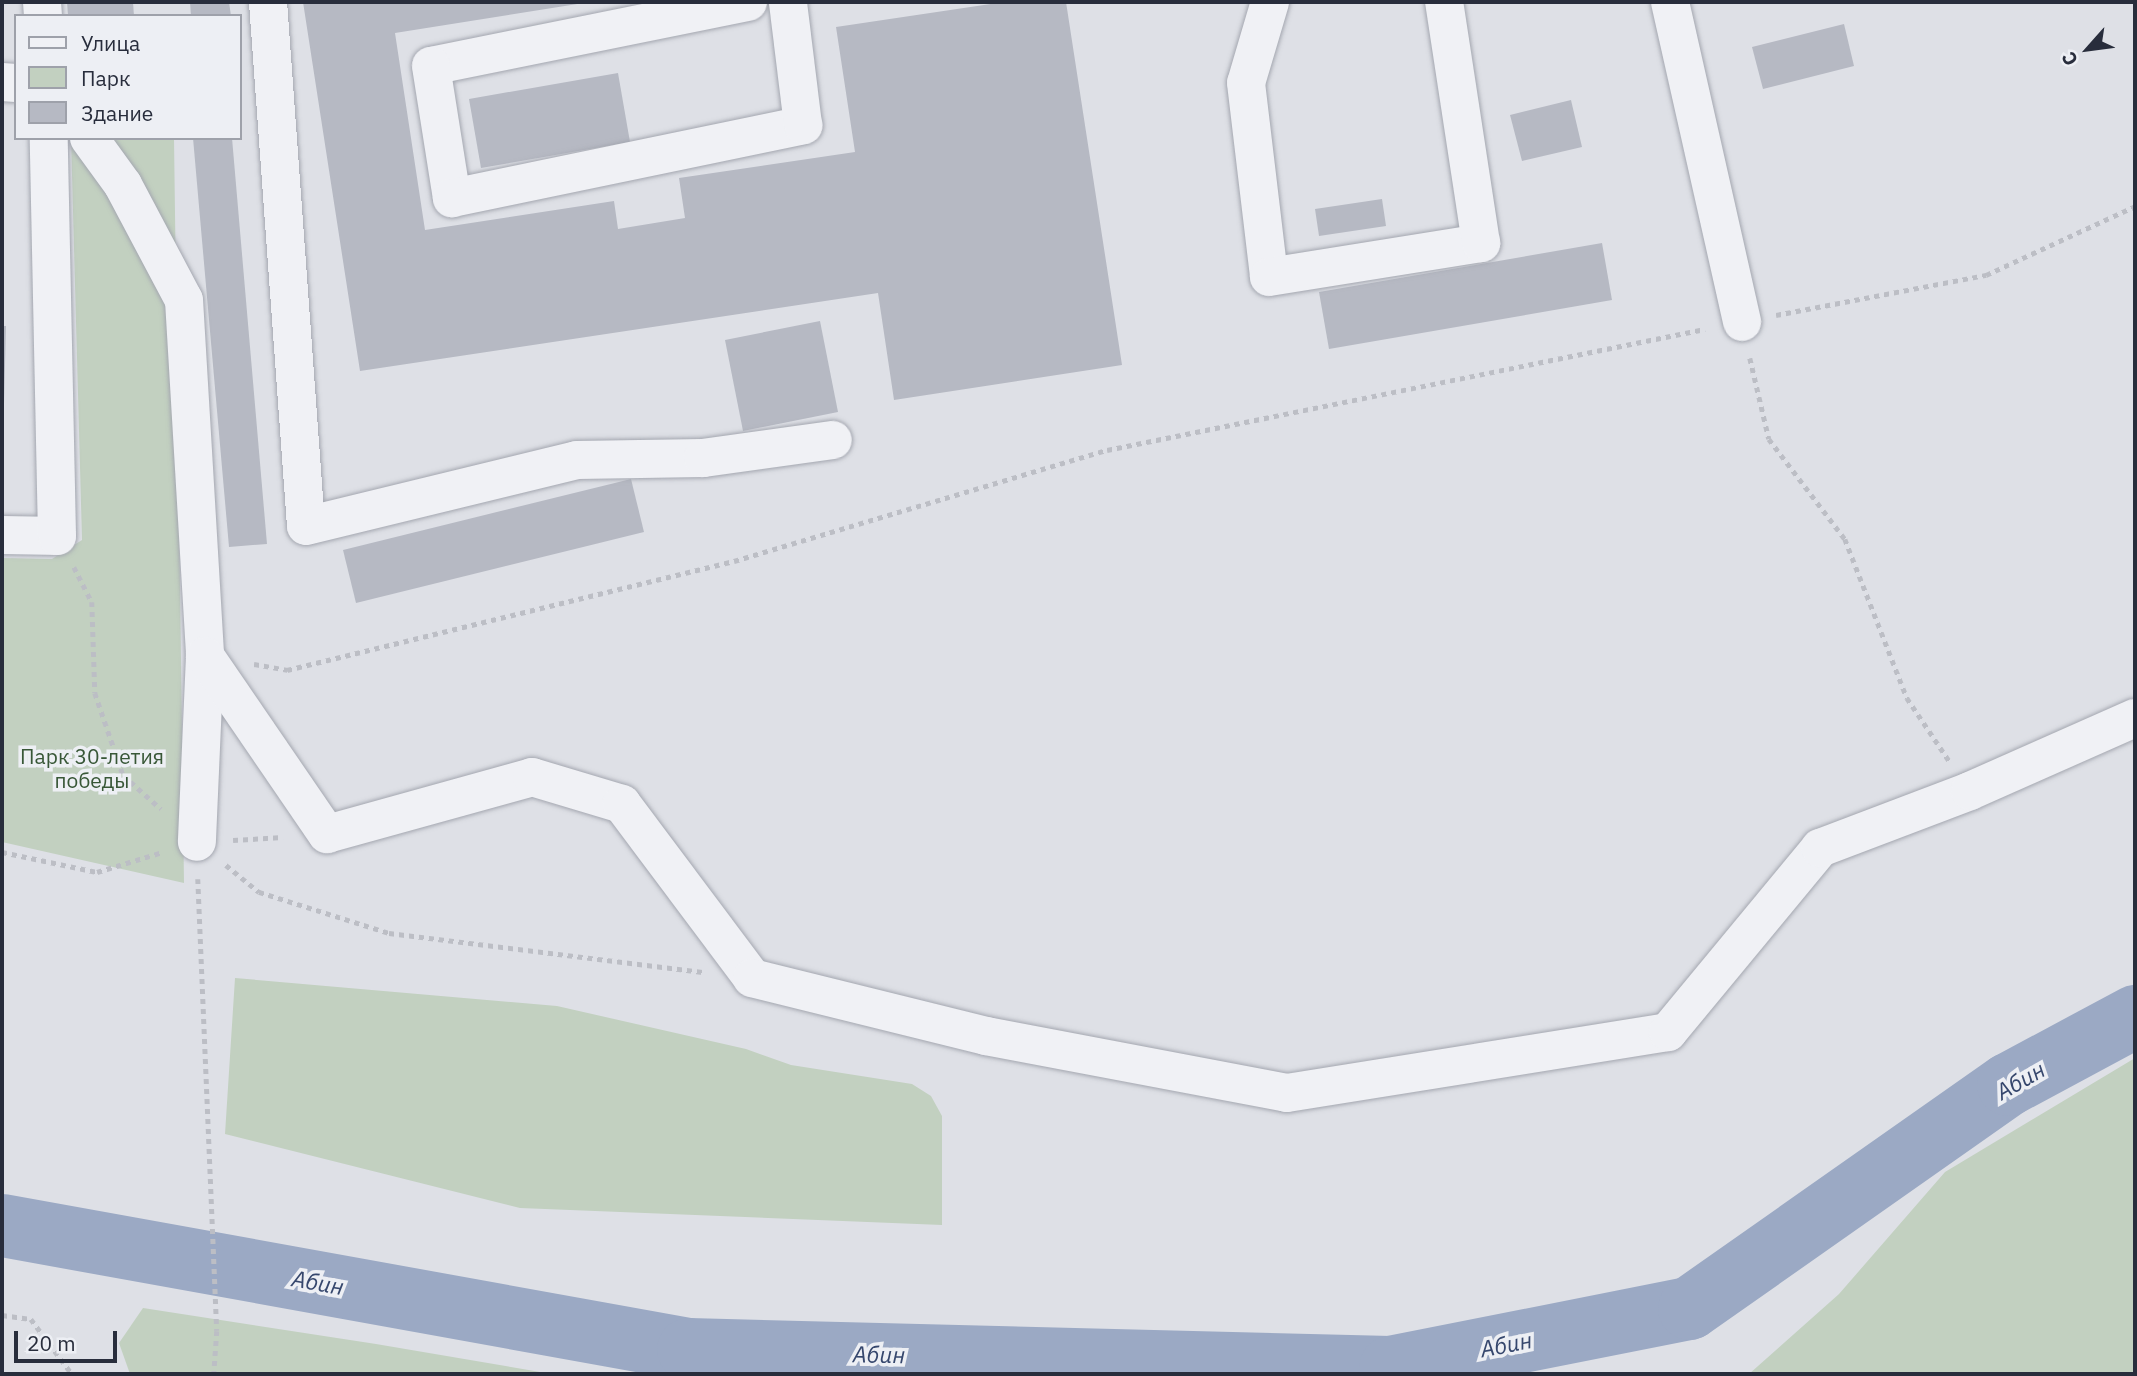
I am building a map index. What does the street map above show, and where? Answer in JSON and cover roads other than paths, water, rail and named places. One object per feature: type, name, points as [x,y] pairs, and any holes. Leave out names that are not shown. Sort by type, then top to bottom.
[{"type":"lane","points":[[268,2],[306,526],[577,460],[703,458],[833,440]]},
{"type":"lane","points":[[748,2],[431,66],[452,198],[803,125],[788,2]]},
{"type":"lane","points":[[1270,2],[1246,83],[1269,277],[1481,243],[1444,2]]},
{"type":"lane","points":[[1671,2],[1742,322]]},
{"type":"lane","points":[[2,535],[57,536],[48,140]]},
{"type":"lane","points":[[90,140],[123,185],[184,300],[205,656],[197,842]]},
{"type":"lane","points":[[205,656],[327,834],[532,777],[622,804],[752,978],[986,1036],[1287,1093],[1668,1032],[1820,848],[1970,792],[2135,718]]},
{"type":"waterway","name":"Абин","points":[[2,1225],[688,1349],[1390,1367],[1689,1308],[2008,1084],[2135,1016]]},
{"type":"park label","name":"Парк 30-летия победы","points":[[92,768]]}]
